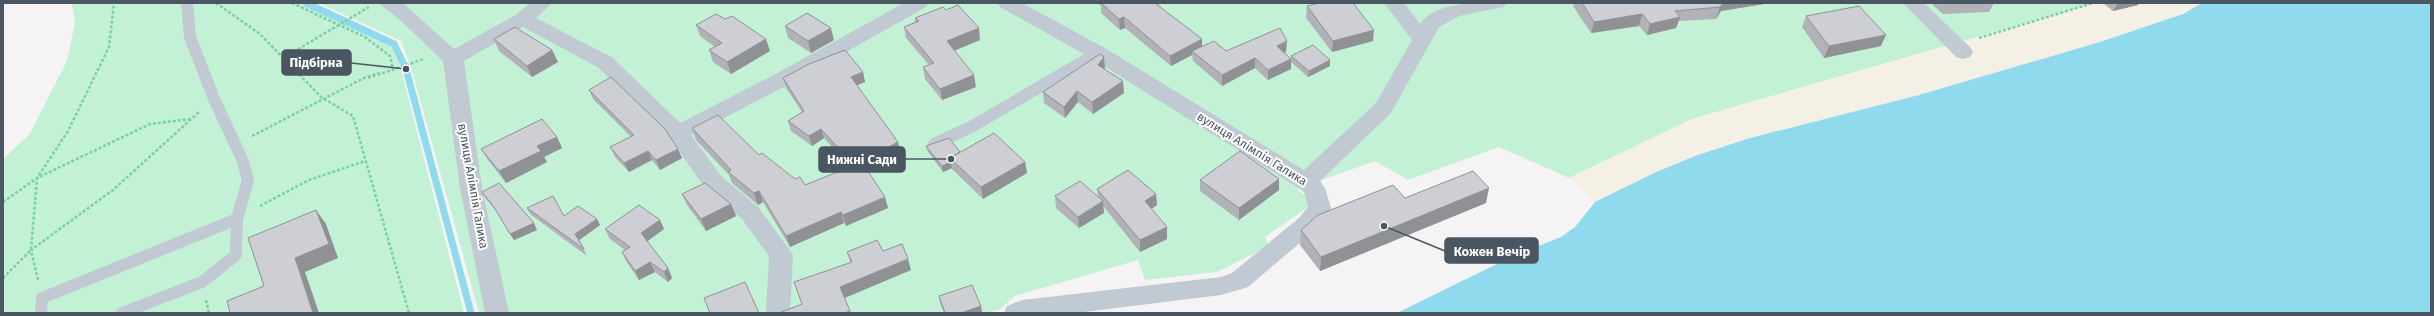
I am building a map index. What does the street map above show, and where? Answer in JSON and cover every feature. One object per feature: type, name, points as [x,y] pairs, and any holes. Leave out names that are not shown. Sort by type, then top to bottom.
[{"type":"street","points":[[379,5],[399,8],[443,52],[453,58],[523,19],[542,3]]},
{"type":"street","points":[[678,133],[786,77],[919,3]]},
{"type":"street","name":"вулиця Алімпія Галика","points":[[1007,3],[1098,53],[1305,181],[1314,188],[1320,208],[1307,224],[1240,280],[1221,286],[1022,310],[1016,313]]},
{"type":"street","points":[[1394,3],[1422,40]]},
{"type":"street","points":[[1305,181],[1352,140],[1384,108],[1431,23],[1454,11],[1497,3]]},
{"type":"street","points":[[1913,3],[1959,48]]},
{"type":"street","points":[[523,19],[606,63],[678,133],[713,182],[750,213],[781,255],[778,313]]},
{"type":"street","name":"вулиця Алімпія Галика","points":[[453,58],[472,188],[497,313]]},
{"type":"lane","points":[[122,313],[202,282],[236,255],[237,219],[248,180],[190,37],[187,3]]},
{"type":"lane","points":[[934,144],[971,126],[1098,53]]},
{"type":"lane","points":[[41,313],[42,298],[237,219]]},
{"type":"path","points":[[42,298],[31,250],[37,178],[68,131],[108,47],[114,3]]},
{"type":"path","points":[[216,3],[238,15],[285,56],[323,98],[353,116],[409,313]]},
{"type":"path","points":[[292,3],[365,37],[383,49],[390,56],[394,69]]},
{"type":"path","points":[[1959,48],[2093,3]]},
{"type":"path","points":[[285,56],[340,26],[355,16],[379,5]]},
{"type":"path","points":[[235,145],[357,81],[409,64]]},
{"type":"path","points":[[3,278],[31,250],[113,190],[214,99]]},
{"type":"path","points":[[3,202],[37,178],[122,136],[150,124],[192,118]]},
{"type":"path","points":[[237,219],[308,180],[366,161]]},
{"type":"green space","points":[[72,3],[297,3],[351,25],[391,47],[399,62],[464,313],[3,313],[3,159],[29,135],[67,61],[75,23]]},
{"type":"green space","points":[[319,3],[2095,3],[1692,119],[1569,178],[1499,147],[1408,180],[1375,161],[1297,189],[1314,203],[1265,237],[1269,246],[1217,272],[1145,280],[1138,260],[1015,296],[1000,309],[988,313],[479,313],[411,67],[401,41]]},
{"type":"sand","points":[[2095,3],[2202,3],[2183,14],[2100,42],[1919,95],[1750,138],[1695,156],[1654,173],[1595,202],[1569,178],[1692,119]]},
{"type":"water","points":[[2202,3],[2431,3],[2431,313],[1397,313],[1511,257],[1561,237],[1575,227],[1595,202],[1654,173],[1695,156],[1750,138],[1919,95],[2100,42],[2183,14]]},
{"type":"building","points":[[1101,3],[1155,3],[1202,39],[1170,56],[1124,17],[1119,19]]},
{"type":"building","points":[[1319,3],[1353,3],[1374,30],[1333,41],[1307,6]]},
{"type":"building","points":[[1582,3],[1723,3],[1720,7],[1675,11],[1680,17],[1650,24],[1642,14],[1594,22]]},
{"type":"building","points":[[958,5],[979,28],[947,41],[974,75],[940,89],[923,67],[934,63],[904,27],[919,21],[915,18],[943,7],[946,10]]},
{"type":"building","points":[[1859,6],[1886,35],[1829,46],[1806,16]]},
{"type":"building","points":[[807,13],[831,28],[808,41],[785,26]]},
{"type":"building","points":[[716,14],[725,19],[732,16],[766,39],[727,62],[709,50],[722,43],[696,25]]},
{"type":"building","points":[[515,27],[552,50],[527,66],[494,39]]},
{"type":"building","points":[[1280,28],[1287,41],[1277,46],[1291,59],[1268,70],[1255,58],[1222,75],[1192,51],[1214,41],[1226,51]]},
{"type":"building","points":[[1313,45],[1330,60],[1309,71],[1291,56]]},
{"type":"building","points":[[845,50],[863,72],[851,77],[898,142],[854,165],[821,129],[809,136],[788,121],[804,111],[783,78],[809,64]]},
{"type":"building","points":[[1100,54],[1104,57],[1098,65],[1123,81],[1092,102],[1077,91],[1064,107],[1043,92]]},
{"type":"building","points":[[611,77],[665,129],[678,149],[656,160],[648,151],[624,163],[610,147],[634,135],[589,90]]},
{"type":"building","points":[[718,115],[759,155],[762,153],[795,179],[800,177],[805,185],[862,162],[885,197],[843,215],[841,212],[786,236],[759,191],[754,193],[728,172],[731,170],[692,128]]},
{"type":"building","points":[[542,119],[557,137],[537,146],[541,151],[499,171],[481,149]]},
{"type":"building","points":[[994,133],[1025,162],[981,187],[950,158]]},
{"type":"building","points":[[949,138],[960,152],[950,158],[951,162],[942,166],[926,146]]},
{"type":"building","points":[[1240,151],[1279,179],[1239,208],[1200,180]]},
{"type":"building","points":[[1128,170],[1156,194],[1145,201],[1167,227],[1140,240],[1097,189]]},
{"type":"building","points":[[1473,171],[1489,188],[1321,257],[1301,230],[1318,215],[1393,185],[1405,198]]},
{"type":"building","points":[[1080,181],[1103,201],[1078,217],[1055,196]]},
{"type":"building","points":[[499,183],[534,223],[510,234],[494,207],[482,192]]},
{"type":"building","points":[[705,183],[731,204],[701,219],[682,194]]},
{"type":"building","points":[[553,196],[564,216],[578,206],[597,219],[575,234],[584,249],[527,208]]},
{"type":"building","points":[[639,205],[660,220],[641,233],[668,268],[664,272],[650,262],[635,271],[622,252],[630,247],[605,229]]},
{"type":"building","points":[[316,210],[329,244],[295,258],[313,313],[230,313],[227,301],[264,286],[248,238]]},
{"type":"building","points":[[877,240],[883,251],[902,244],[908,259],[840,287],[850,311],[844,313],[779,313],[802,304],[794,282],[852,262],[847,252]]},
{"type":"building","points":[[745,282],[759,313],[710,313],[704,298]]},
{"type":"building","points":[[972,285],[981,306],[961,313],[945,313],[939,296]]},
{"type":"waterway","points":[[306,3],[394,44],[406,69],[471,313]]},
{"type":"place","name":"Підбірна","points":[[406,69]]},
{"type":"place","name":"Нижні Сади","points":[[951,159]]},
{"type":"place","name":"Кожен Вечір","points":[[1384,226]]}]
